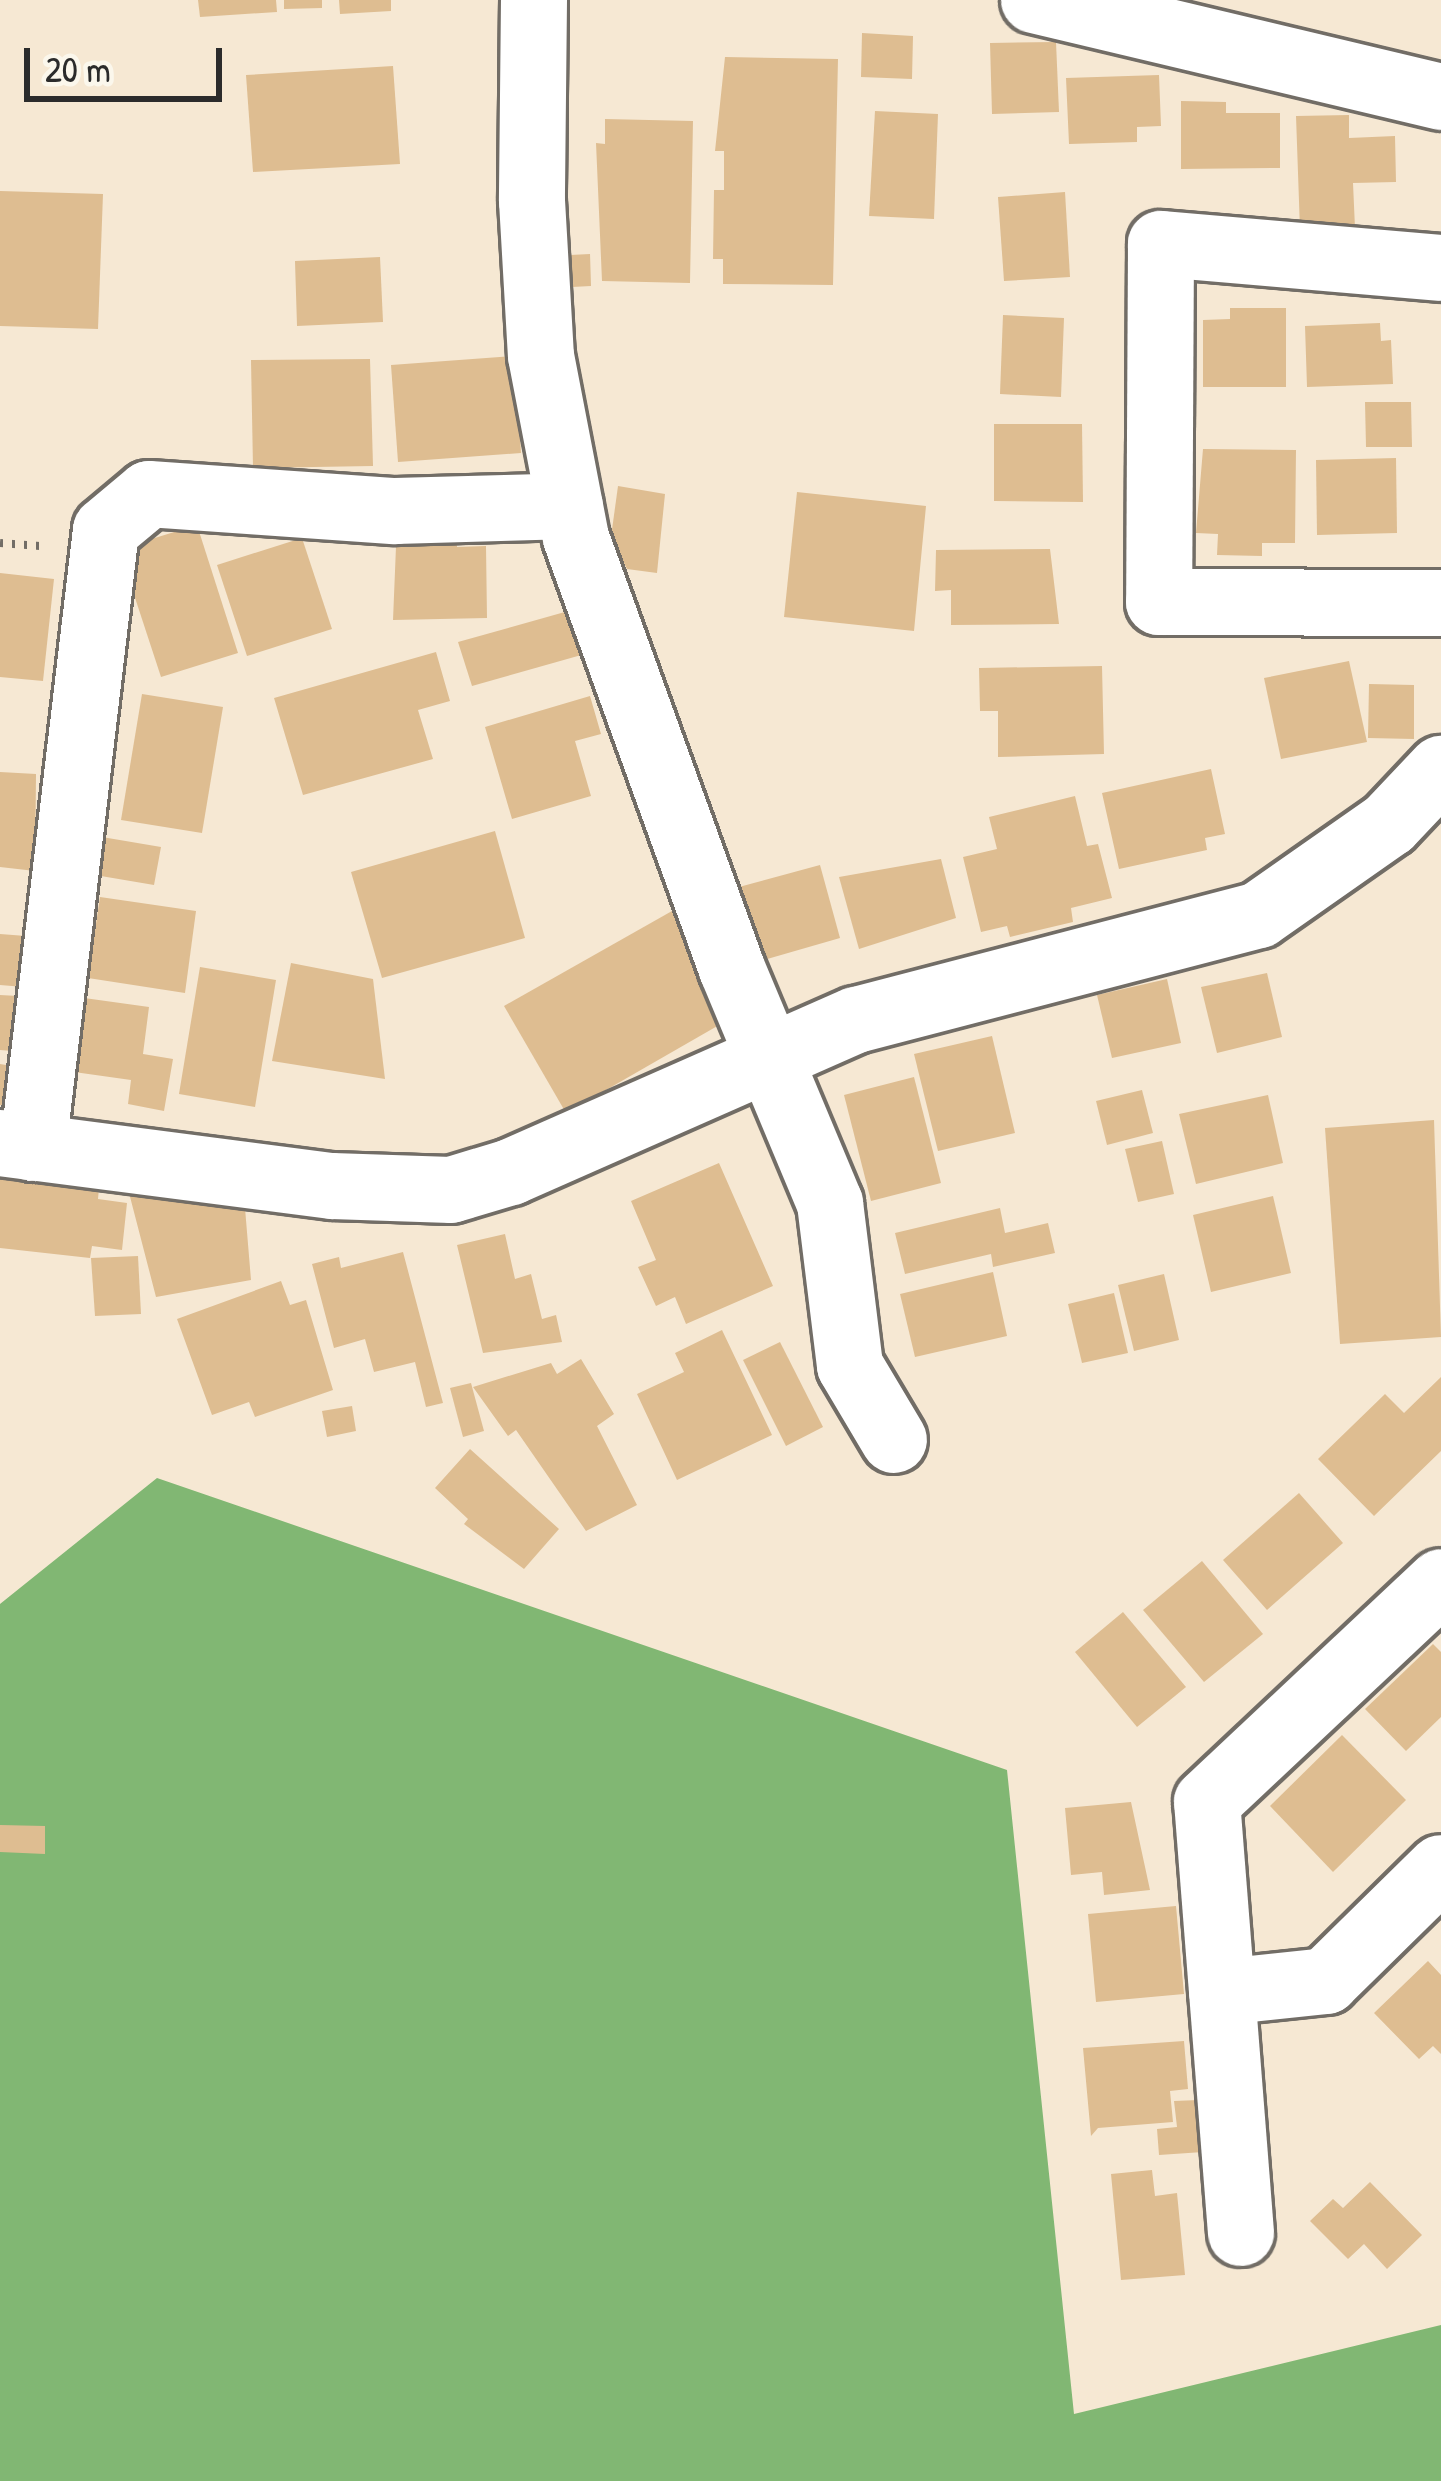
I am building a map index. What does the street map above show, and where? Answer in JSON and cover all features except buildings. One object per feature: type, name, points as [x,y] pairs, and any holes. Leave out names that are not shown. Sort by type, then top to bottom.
[{"type":"street","points":[[534,0],[532,201],[542,356],[570,506],[731,969],[773,1057],[830,1203],[850,1366],[894,1440]]},
{"type":"street","points":[[1034,0],[1441,97]]},
{"type":"street","points":[[1441,268],[1161,244],[1159,578],[1159,602],[1441,603]]},
{"type":"street","points":[[570,506],[395,511],[242,494],[149,494],[106,530],[17,1146],[414,1195],[451,1190],[511,1172],[856,1020],[1258,915],[1390,824],[1441,769]]},
{"type":"street","points":[[1240,2233],[1207,1802],[1441,1582]]},
{"type":"street","points":[[1222,1992],[1326,1981],[1441,1868]]},
{"type":"green space","points":[[157,1478],[1007,1770],[1074,2414],[1441,2325],[1441,2481],[0,2481],[0,1604]]}]
